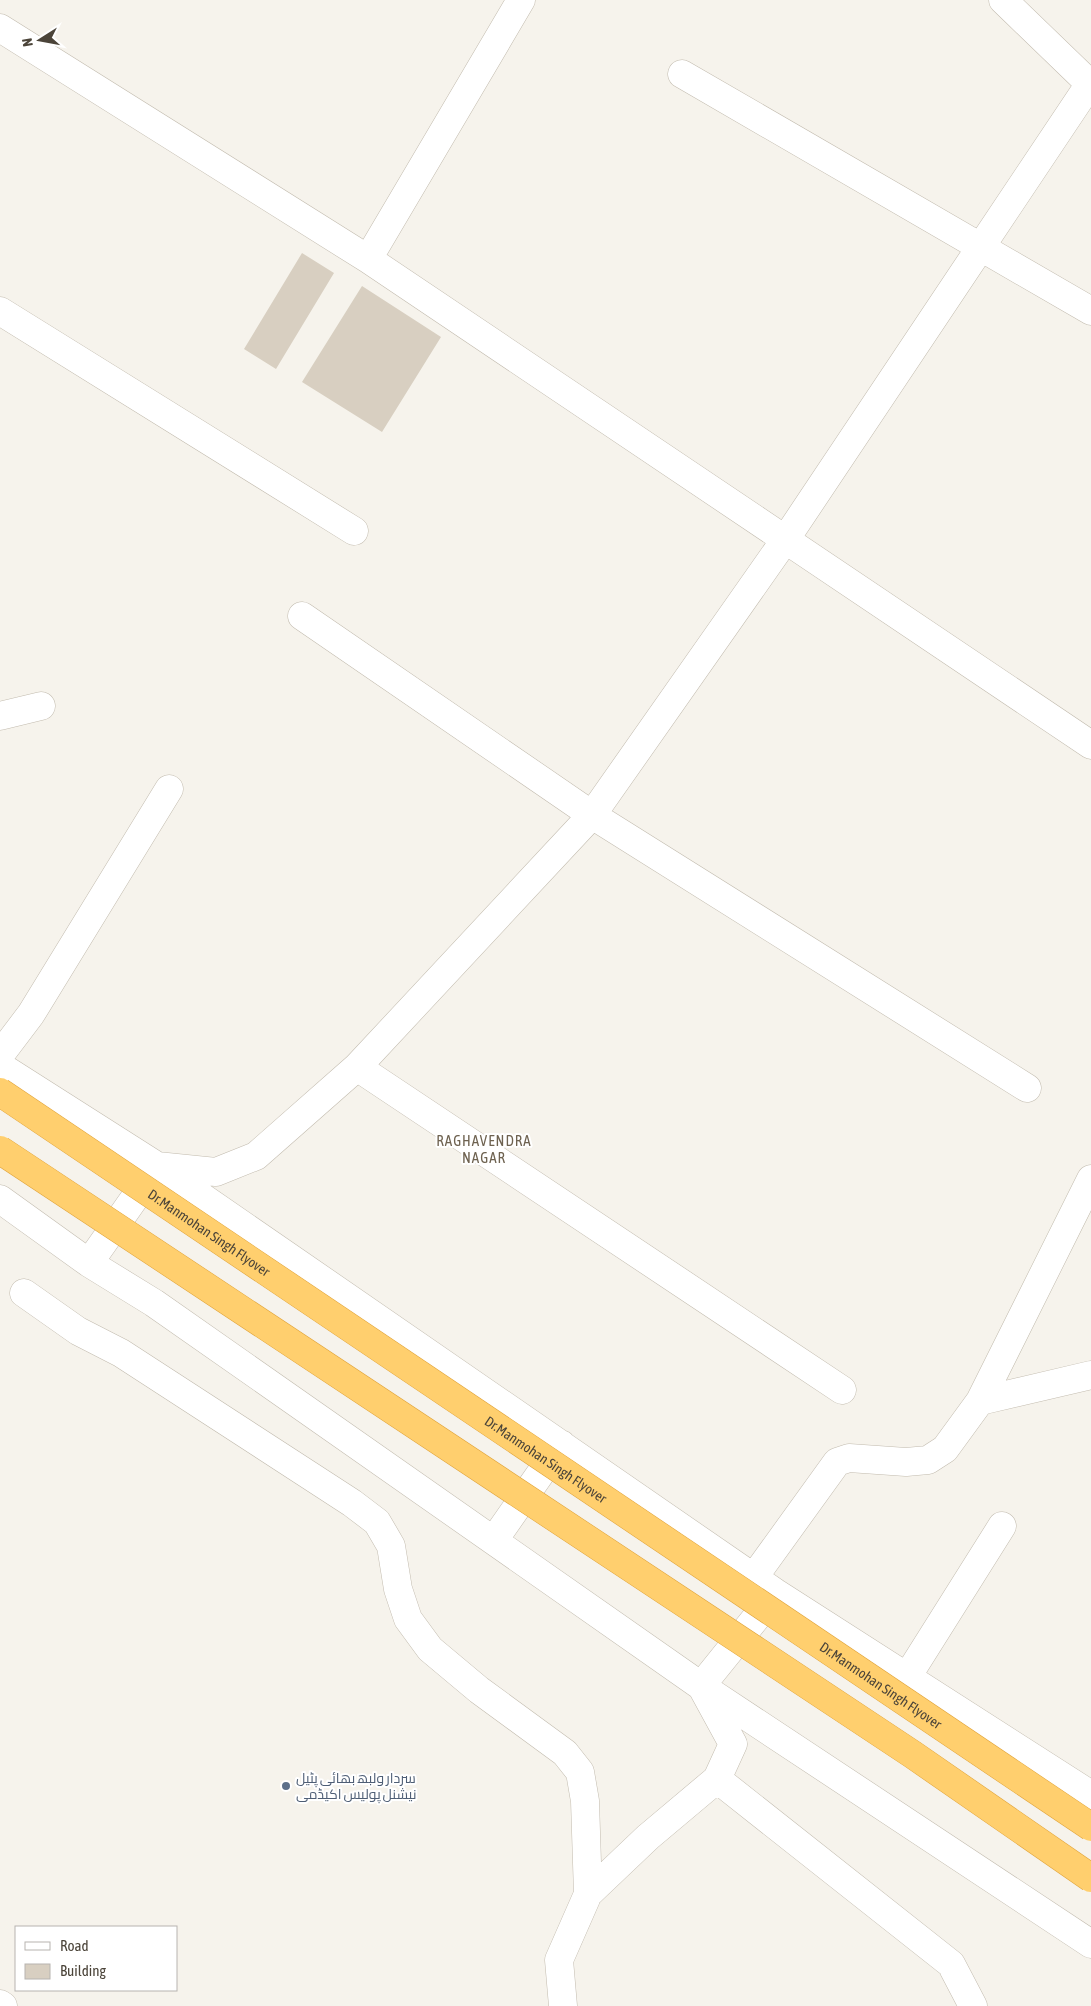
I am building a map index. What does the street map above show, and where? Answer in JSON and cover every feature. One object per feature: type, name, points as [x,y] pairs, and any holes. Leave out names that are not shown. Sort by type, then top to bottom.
[{"type":"highway","name":"Dr.Manmohan Singh Flyover","points":[[0,1092],[1091,1827]]},
{"type":"highway","points":[[0,1150],[912,1754],[1091,1878]]},
{"type":"street","points":[[368,259],[521,0]]},
{"type":"street","points":[[157,1166],[216,1172],[256,1156],[357,1067],[592,815],[785,540],[1090,84],[1003,0]]},
{"type":"street","points":[[0,28],[368,259],[1091,745]]},
{"type":"street","points":[[682,74],[1091,311]]},
{"type":"street","points":[[0,311],[354,531]]},
{"type":"street","points":[[302,616],[592,815],[1027,1088]]},
{"type":"street","points":[[0,716],[41,706]]},
{"type":"street","points":[[0,1055],[31,1014],[169,788]]},
{"type":"street","points":[[0,1066],[157,1166],[776,1592],[1091,1795]]},
{"type":"street","points":[[357,1067],[842,1390]]},
{"type":"street","points":[[89,1263],[157,1166]]},
{"type":"street","points":[[754,1577],[837,1462],[850,1458],[906,1462],[928,1460],[944,1449],[980,1401],[1091,1179]]},
{"type":"street","points":[[0,1199],[89,1263],[154,1303],[702,1686],[1091,1944]]},
{"type":"street","points":[[24,1293],[78,1331],[121,1353],[352,1503],[378,1522],[391,1546],[398,1589],[408,1619],[430,1649],[479,1690],[565,1753],[580,1772],[585,1801],[588,1894]]},
{"type":"street","points":[[980,1401],[1091,1375]]},
{"type":"street","points":[[494,1540],[561,1444]]},
{"type":"street","points":[[907,1678],[1002,1526]]},
{"type":"street","points":[[702,1686],[776,1592]]},
{"type":"street","points":[[562,2006],[559,1960],[588,1894],[648,1837],[717,1779],[733,1744],[702,1686]]},
{"type":"street","points":[[717,1779],[951,1964],[973,2006]]},
{"type":"building","points":[[302,253],[334,273],[276,369],[244,349]]},
{"type":"building","points":[[362,286],[441,337],[382,432],[302,382]]},
{"type":"place","name":"سردار ولبھ بھائی پٹیل نیشنل پولیس اکیڈمی","points":[[286,1786]]},
{"type":"district","name":"RAGHAVENDRA NAGAR","points":[[484,1150]]}]
